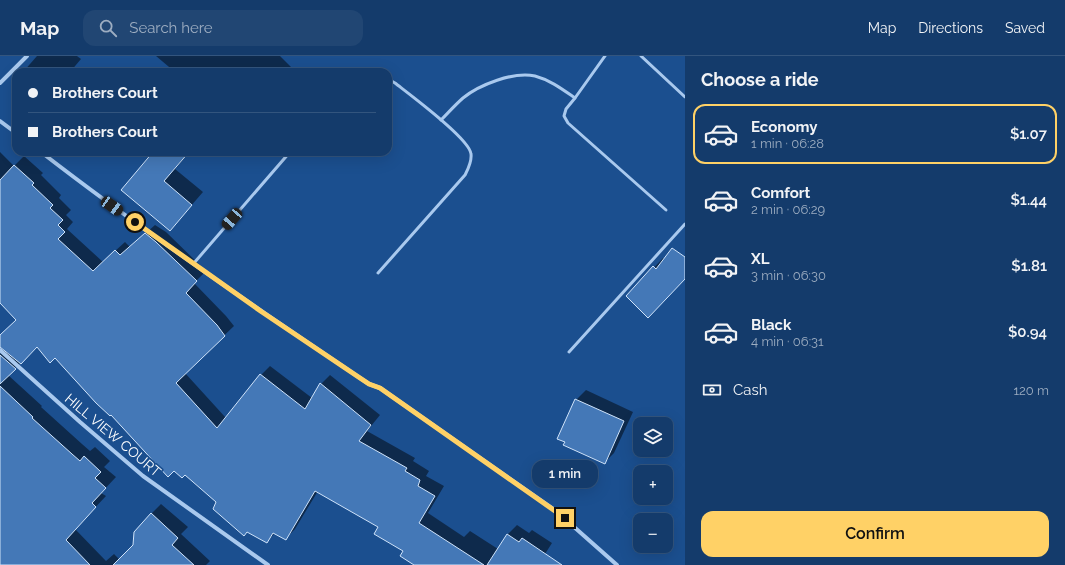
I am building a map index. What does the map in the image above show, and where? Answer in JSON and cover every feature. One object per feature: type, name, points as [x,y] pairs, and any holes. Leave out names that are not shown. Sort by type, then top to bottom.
[{"type":"street","points":[[15,68],[27,56]]},
{"type":"street","points":[[0,84],[12,72]]},
{"type":"street","points":[[0,121],[12,130]]},
{"type":"street","points":[[45,156],[100,198],[262,312],[362,380],[380,388],[556,511],[617,565]]},
{"type":"street","name":"HILL VIEW COURT","points":[[0,350],[143,476],[268,565]]},
{"type":"lane","points":[[605,56],[566,109],[564,116],[568,123],[666,210]]},
{"type":"lane","points":[[641,56],[685,97]]},
{"type":"lane","points":[[441,120],[464,98],[486,84],[513,76],[534,76],[554,84],[575,98]]},
{"type":"lane","points":[[378,273],[465,175],[469,166],[471,155],[469,147],[441,120],[392,82]]},
{"type":"lane","points":[[194,263],[287,156]]},
{"type":"lane","points":[[569,352],[685,224]]},
{"type":"building","points":[[150,156],[186,156],[164,181],[192,205],[170,231],[121,190]]},
{"type":"building","points":[[14,165],[34,183],[32,185],[53,205],[50,208],[63,220],[58,225],[65,232],[58,239],[93,271],[115,250],[120,255],[145,233],[197,281],[186,293],[217,325],[225,336],[176,383],[217,428],[260,374],[305,409],[320,383],[371,425],[359,441],[407,468],[405,471],[420,480],[418,486],[435,496],[419,523],[484,565],[414,565],[400,556],[403,551],[374,534],[378,527],[315,491],[286,540],[273,533],[267,543],[247,532],[244,536],[213,509],[216,502],[185,475],[182,478],[174,471],[168,477],[111,415],[110,416],[96,403],[55,358],[50,363],[37,347],[21,364],[0,347],[0,335],[16,320],[0,303],[0,180]]},
{"type":"building","points":[[672,248],[685,257],[685,279],[648,318],[626,296],[653,266],[656,269]]},
{"type":"building","points":[[0,355],[16,369],[0,384]]},
{"type":"building","points":[[0,386],[33,417],[32,418],[80,461],[84,456],[101,472],[95,478],[106,488],[92,503],[96,507],[66,540],[90,565],[0,565]]},
{"type":"building","points":[[575,399],[624,421],[605,464],[563,445],[565,442],[557,439]]},
{"type":"building","points":[[151,513],[178,538],[172,545],[194,565],[113,565],[133,545],[134,532]]},
{"type":"building","points":[[507,534],[519,542],[522,538],[562,565],[487,565]]},
{"type":"route","points":[[135,222],[262,312],[369,384],[380,388],[565,518]]}]
